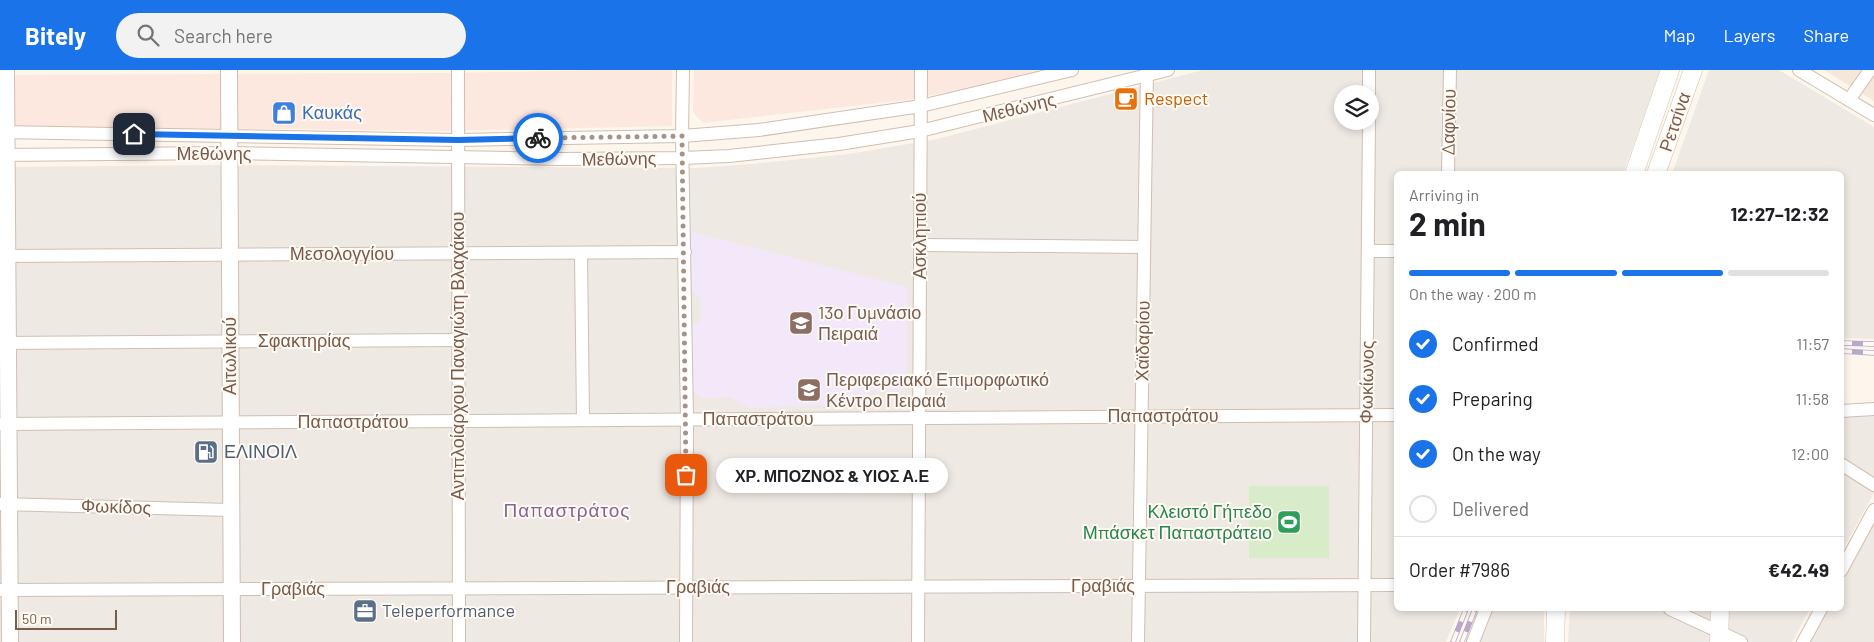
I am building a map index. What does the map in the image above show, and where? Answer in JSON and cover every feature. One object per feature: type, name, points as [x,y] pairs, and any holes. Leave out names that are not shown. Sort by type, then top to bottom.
[{"type":"main road","name":"Ρετσίνα","points":[[1635,171],[1670,70]]},
{"type":"main road","name":"Ρετσίνα","points":[[1657,171],[1693,70]]},
{"type":"main road","points":[[1555,642],[1556,611]]},
{"type":"main road","points":[[1719,637],[1720,611]]},
{"type":"street","points":[[6,70],[3,131],[5,590],[10,642]]},
{"type":"street","name":"Αιτωλικού","points":[[229,70],[232,642]]},
{"type":"street","name":"Αντιπλοίαρχου Παναγιώτη Βλαχάκου","points":[[458,70],[460,642]]},
{"type":"street","points":[[683,70],[682,136],[687,419],[686,642]]},
{"type":"street","name":"Ασκληπιού","points":[[918,642],[920,70]]},
{"type":"street","points":[[1018,84],[1022,70]]},
{"type":"street","name":"Μεθώνης","points":[[3,131],[458,140],[682,136],[760,130],[920,106],[1072,70]]},
{"type":"street","name":"Μεθώνης","points":[[3,155],[229,154],[458,158],[683,158],[793,150],[920,131],[1147,73],[1168,70]]},
{"type":"street","points":[[1369,70],[1369,85]]},
{"type":"street","name":"Δαφνίου","points":[[1448,171],[1450,70]]},
{"type":"street","points":[[1799,70],[1874,115]]},
{"type":"street","points":[[1849,100],[1870,70]]},
{"type":"street","name":"Χαϊδαρίου","points":[[1138,642],[1147,73]]},
{"type":"street","name":"Φωκίωνος","points":[[1364,642],[1368,130]]},
{"type":"street","points":[[920,245],[1144,248]]},
{"type":"street","points":[[1368,251],[1394,251]]},
{"type":"street","name":"Μεσολογγίου","points":[[4,256],[684,252]]},
{"type":"street","points":[[581,253],[583,420]]},
{"type":"street","name":"Σφακτηρίας","points":[[4,343],[458,340]]},
{"type":"street","points":[[1844,411],[1874,409]]},
{"type":"street","name":"Παπαστράτου","points":[[4,424],[1394,414]]},
{"type":"street","points":[[1844,466],[1874,485]]},
{"type":"street","name":"Φωκίδος","points":[[5,504],[231,510]]},
{"type":"street","points":[[1844,565],[1874,510]]},
{"type":"street","name":"Γραβιάς","points":[[5,590],[1394,584]]},
{"type":"street","points":[[1474,642],[1485,611]]},
{"type":"street","points":[[1674,611],[1719,637],[1741,642]]},
{"type":"street","points":[[1803,642],[1820,611]]},
{"type":"shaded area","points":[[672,70],[672,126],[445,131],[0,126],[0,75],[451,73]]},
{"type":"shaded area","points":[[694,70],[1048,70],[1014,80],[905,100],[703,123],[693,112]]},
{"type":"shaded area","points":[[1203,70],[1660,70],[1624,171],[1394,171],[1394,611],[1459,611],[1446,642],[0,642],[0,167],[221,165],[696,168],[849,154],[937,139]]},
{"type":"shaded area","points":[[1709,70],[1779,70],[1874,127],[1874,339],[1844,338],[1844,171],[1673,171]]},
{"type":"shaded area","points":[[1824,70],[1874,70],[1874,101]]},
{"type":"shaded area","name":"13ο Γυμνάσιο Πειραιά","points":[[691,232],[907,287],[906,385],[899,391],[870,391],[866,395],[854,394],[847,404],[749,408],[730,397],[703,398],[692,391],[692,327],[700,320],[701,299],[692,292]]},
{"type":"shaded area","points":[[1874,414],[1874,493],[1844,548],[1844,416]]},
{"type":"shaded area","points":[[1874,524],[1874,642],[1810,642],[1827,611],[1844,611],[1844,579]]},
{"type":"shaded area","points":[[1491,611],[1544,611],[1544,642],[1479,642]]},
{"type":"shaded area","points":[[1570,611],[1809,611],[1792,642],[1568,642]]},
{"type":"green space","name":"Κλειστό Γήπεδο Μπάσκετ Παπαστράτειο","points":[[1249,486],[1329,486],[1329,558],[1249,558]]},
{"type":"railway","points":[[1844,343],[1874,344]]},
{"type":"railway","points":[[1844,351],[1874,353]]},
{"type":"railway","points":[[1453,642],[1465,611]]},
{"type":"railway","points":[[1462,642],[1474,611]]},
{"type":"way so far","points":[[538,138],[682,136],[687,419],[686,475]]},
{"type":"place","name":"Respect","points":[[1126,99]]},
{"type":"place","name":"Καυκάς","points":[[284,113]]},
{"type":"place","name":"13ο Γυμνάσιο Πειραιά","points":[[801,323]]},
{"type":"place","name":"Περιφερειακό Επιμορφωτικό Κέντρο Πειραιά","points":[[809,390]]},
{"type":"place","name":"ΕΛΙΝΟΙΛ","points":[[206,452]]},
{"type":"place","name":"ΧΡ. ΜΠΟΖΝΟΣ & ΥΙΟΣ Α.Ε","points":[[686,475]]},
{"type":"place","name":"Κλειστό Γήπεδο Μπάσκετ Παπαστράτειο","points":[[1289,522]]},
{"type":"place","name":"Teleperformance","points":[[365,611]]},
{"type":"district","name":"Παπαστράτος","points":[[567,510]]},
{"type":"route","points":[[134,134],[458,140],[538,138]]}]
